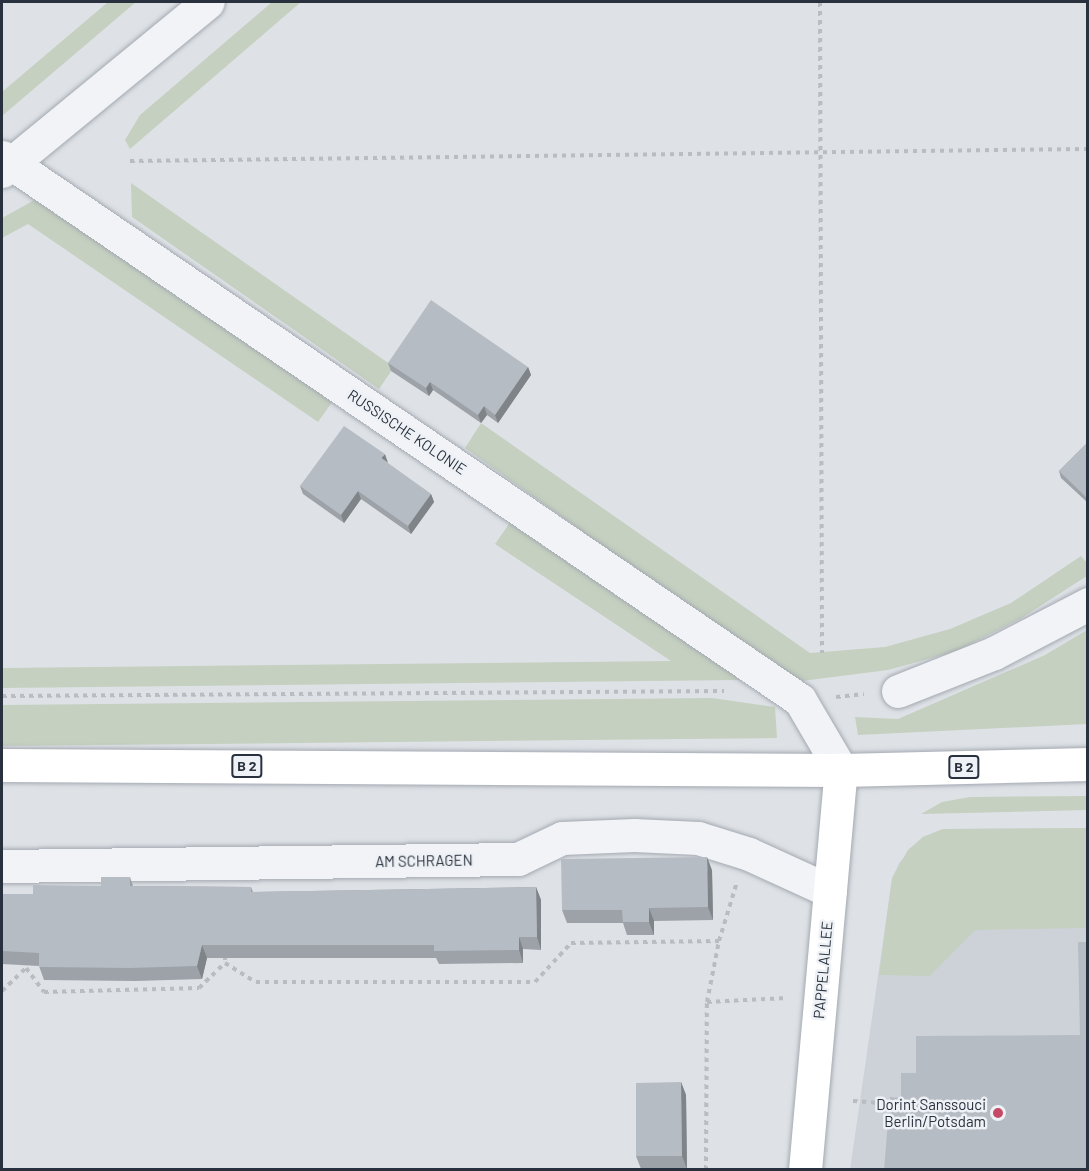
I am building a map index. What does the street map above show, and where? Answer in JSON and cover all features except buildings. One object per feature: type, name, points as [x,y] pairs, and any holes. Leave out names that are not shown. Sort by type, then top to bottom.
[{"type":"main road","name":"B 2","points":[[2,765],[842,771],[1088,764]]},
{"type":"main road","name":"PAPPELALLEE","points":[[805,1170],[842,771]]},
{"type":"street","name":"RUSSISCHE KOLONIE","points":[[208,2],[6,164],[800,700],[842,771]]},
{"type":"street","points":[[898,691],[994,653],[1088,604]]},
{"type":"street","name":"AM SCHRAGEN","points":[[2,866],[518,859],[561,838],[634,835],[698,838],[749,854],[830,891]]},
{"type":"path","points":[[819,2],[823,149],[822,653]]},
{"type":"path","points":[[130,161],[823,149],[1088,149]]},
{"type":"path","points":[[2,696],[358,691],[734,693]]},
{"type":"path","points":[[800,700],[898,691]]},
{"type":"path","points":[[706,1170],[707,1002],[719,942],[749,854]]},
{"type":"path","points":[[225,963],[256,982],[535,982],[571,943],[719,942]]},
{"type":"path","points":[[26,957],[26,968],[44,992],[199,988],[225,963],[225,952]]},
{"type":"path","points":[[2,991],[26,968]]},
{"type":"path","points":[[707,1002],[820,996]]},
{"type":"path","points":[[853,1101],[900,1105]]},
{"type":"shaded area","points":[[1087,828],[1087,1169],[850,1170],[892,879],[899,863],[923,837],[943,829]]},
{"type":"green space","points":[[108,2],[136,2],[2,116],[2,92]]},
{"type":"green space","points":[[272,2],[301,2],[130,149],[125,140],[140,115]]},
{"type":"green space","points":[[131,183],[394,367],[379,389],[132,217]]},
{"type":"green space","points":[[40,197],[335,398],[318,422],[28,224],[2,238],[2,218]]},
{"type":"green space","points":[[481,423],[810,653],[885,647],[950,629],[1011,603],[1081,556],[1087,563],[1087,576],[1020,619],[957,651],[888,670],[794,682],[465,448]]},
{"type":"green space","points":[[511,521],[742,680],[2,688],[2,668],[671,661],[495,544]]},
{"type":"green space","points":[[1087,630],[1087,724],[858,735],[855,717],[898,719],[1045,655]]},
{"type":"green space","points":[[712,698],[775,707],[777,738],[2,746],[2,705]]},
{"type":"green space","points":[[1087,796],[1087,810],[921,814],[942,802],[970,797]]},
{"type":"green space","points":[[1087,828],[1087,928],[975,930],[930,976],[879,975],[892,878],[908,850],[923,837],[943,829]]},
{"type":"place","name":"Dorint Sanssouci Berlin/Potsdam","points":[[998,1113]]}]
